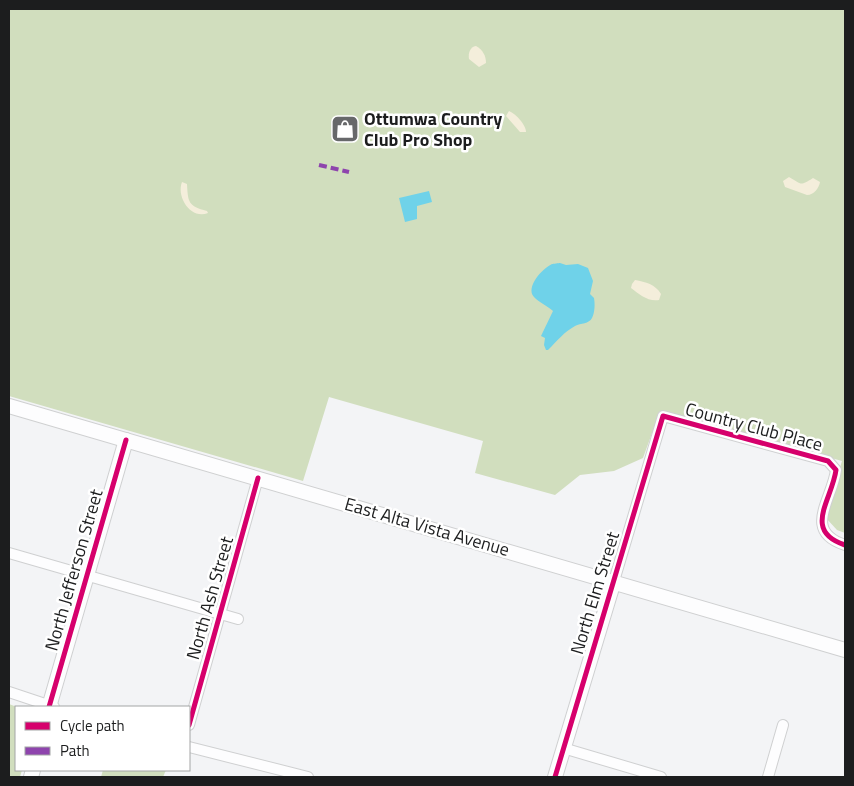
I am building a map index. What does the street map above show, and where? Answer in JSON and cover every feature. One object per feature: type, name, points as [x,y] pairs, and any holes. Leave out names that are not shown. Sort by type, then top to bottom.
[{"type":"main road","name":"East Alta Vista Avenue","points":[[9,406],[614,581],[845,650]]},
{"type":"main road","name":"North Jefferson Street","points":[[51,706],[126,440]]},
{"type":"main road","name":"North Elm Street","points":[[555,777],[614,581]]},
{"type":"street","name":"Country Club Place","points":[[663,416],[828,461],[836,470],[823,515],[823,528],[829,538],[845,544]]},
{"type":"street","name":"North Elm Street","points":[[614,581],[663,416]]},
{"type":"street","name":"North Ash Street","points":[[190,721],[258,478]]},
{"type":"street","points":[[9,553],[238,619]]},
{"type":"street","points":[[9,692],[48,706]]},
{"type":"street","points":[[768,777],[783,725]]},
{"type":"street","points":[[190,747],[308,777]]},
{"type":"street","points":[[563,748],[661,777]]},
{"type":"green space","points":[[9,9],[845,9],[845,533],[837,530],[826,518],[842,461],[660,411],[643,458],[614,471],[580,475],[555,495],[475,473],[483,441],[329,397],[303,481],[9,396]]},
{"type":"green space","points":[[9,704],[15,706],[15,771],[22,771],[20,777],[9,777]]},
{"type":"green space","points":[[103,771],[166,771],[163,777],[101,777]]},
{"type":"sand","points":[[476,46],[482,51],[486,60],[486,63],[479,67],[469,59],[470,51]]},
{"type":"sand","points":[[509,111],[520,120],[526,132],[520,132],[506,116]]},
{"type":"sand","points":[[789,177],[801,184],[813,178],[820,182],[819,187],[812,194],[807,195],[785,187],[783,181]]},
{"type":"sand","points":[[182,182],[187,184],[190,202],[208,213],[196,213],[186,206],[181,194]]},
{"type":"sand","points":[[635,280],[656,288],[661,294],[659,300],[647,299],[631,288]]},
{"type":"water","points":[[429,191],[432,202],[417,206],[417,219],[405,222],[399,198]]},
{"type":"water","points":[[560,263],[566,265],[578,264],[588,268],[593,281],[590,294],[594,298],[595,305],[592,318],[589,321],[571,328],[546,350],[544,345],[545,338],[541,336],[553,311],[534,297],[532,288],[536,278],[544,269],[552,264]]},
{"type":"marked path","points":[[319,165],[349,172]]},
{"type":"cycle path","points":[[555,777],[663,416],[828,461],[836,470],[822,523],[825,532],[832,539],[845,545]]},
{"type":"cycle path","points":[[49,706],[126,440]]},
{"type":"cycle path","points":[[190,721],[258,478]]},
{"type":"place","name":"Ottumwa Country Club Pro Shop","points":[[345,129]]}]
